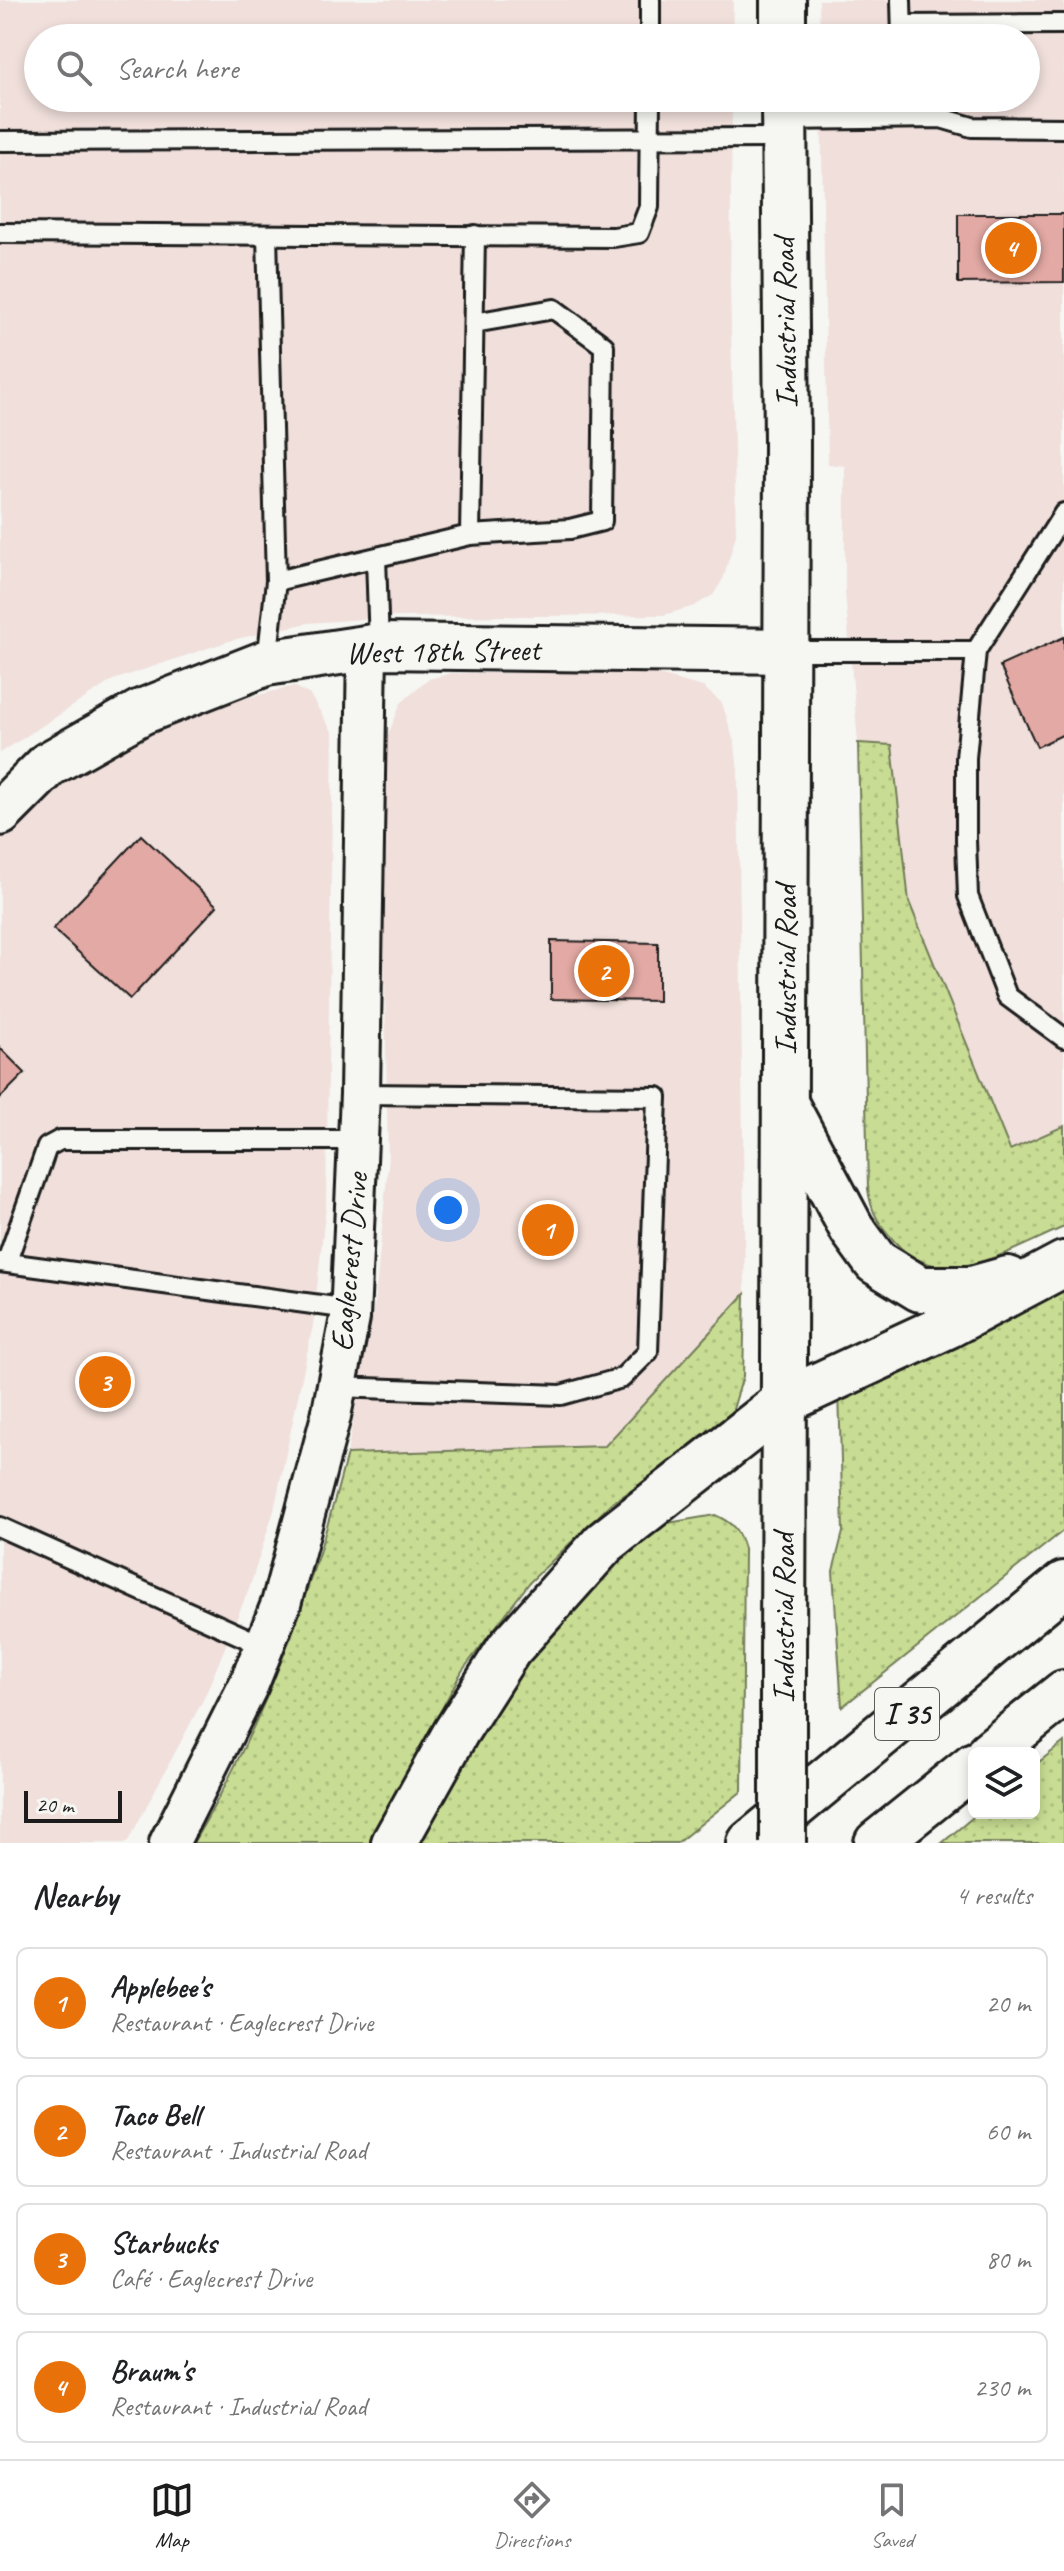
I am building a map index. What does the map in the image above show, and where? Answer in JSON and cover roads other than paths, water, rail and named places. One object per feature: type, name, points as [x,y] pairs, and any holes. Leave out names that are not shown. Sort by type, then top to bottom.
[{"type":"main road","points":[[783,0],[783,24]]},
{"type":"main road","name":"Industrial Road","points":[[783,1843],[784,118]]},
{"type":"main road","name":"West 18th Street","points":[[0,813],[49,764],[141,712],[266,663],[373,647],[785,651]]},
{"type":"main road","points":[[785,1103],[852,1229],[876,1262],[920,1289],[972,1289],[1064,1263]]},
{"type":"main road","points":[[394,1843],[456,1732],[509,1649],[604,1543],[785,1401],[949,1325],[1064,1263]]},
{"type":"main road","name":"I 35","points":[[750,1843],[1064,1584]]},
{"type":"main road","points":[[996,1747],[1064,1693]]},
{"type":"main road","name":"I 35","points":[[877,1843],[968,1770]]},
{"type":"street","name":"Eaglecrest Drive","points":[[169,1843],[264,1646],[281,1604],[336,1387],[350,1309],[360,1094],[373,647]]},
{"type":"lane","points":[[650,0],[650,24]]},
{"type":"lane","points":[[901,0],[902,24]]},
{"type":"lane","points":[[1040,25],[1064,24]]},
{"type":"lane","points":[[0,233],[614,237],[639,233],[649,207],[650,112]]},
{"type":"lane","points":[[901,112],[901,119]]},
{"type":"lane","points":[[0,141],[650,137],[784,118],[941,118],[972,127],[1064,128]]},
{"type":"lane","points":[[266,663],[276,581],[267,235]]},
{"type":"lane","points":[[470,535],[475,235]]},
{"type":"lane","points":[[276,581],[470,535],[570,529],[602,521],[604,346],[554,309],[474,323]]},
{"type":"lane","points":[[1064,513],[976,651],[966,758],[968,896],[1007,996],[1064,1038]]},
{"type":"lane","points":[[373,647],[376,558]]},
{"type":"lane","points":[[785,651],[976,651]]},
{"type":"lane","points":[[336,1387],[561,1395],[622,1378],[648,1352],[657,1097],[360,1094]]},
{"type":"lane","points":[[350,1309],[4,1261],[47,1147],[60,1140],[358,1140]]},
{"type":"lane","points":[[0,1527],[264,1646]]},
{"type":"place","name":"Braum's","points":[[1011,248]]},
{"type":"place","name":"Taco Bell","points":[[604,971]]},
{"type":"place","name":"Applebee's","points":[[548,1230]]},
{"type":"place","name":"Starbucks","points":[[105,1382]]}]
